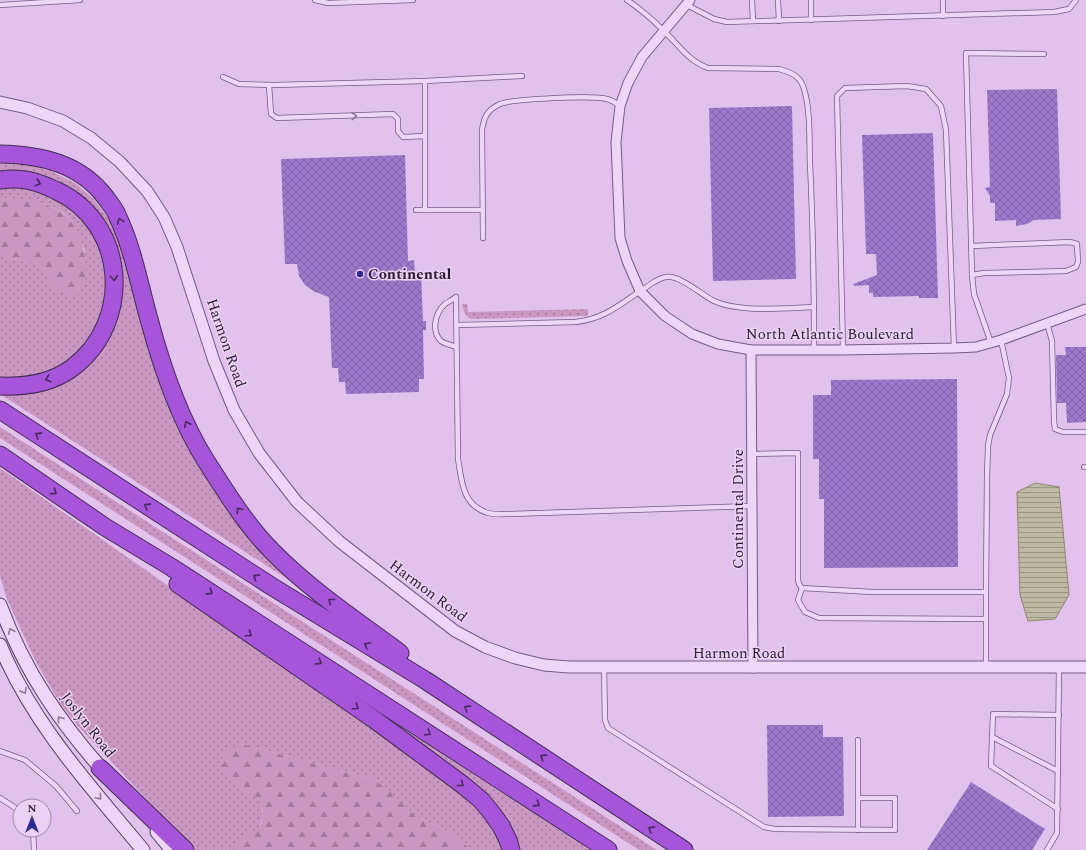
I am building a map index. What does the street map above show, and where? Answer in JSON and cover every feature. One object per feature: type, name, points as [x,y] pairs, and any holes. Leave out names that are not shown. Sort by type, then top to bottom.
[{"type":"highway","points":[[0,154],[24,155],[51,160],[70,168],[99,190],[117,213],[132,253],[164,373],[181,413],[204,459],[253,530],[272,551],[298,575],[334,604],[407,659],[425,680]]},
{"type":"highway","points":[[0,180],[24,179],[39,182],[66,195],[78,204],[99,228],[106,242],[111,256],[115,288],[112,306],[99,340],[72,369],[52,379],[32,384],[17,387],[0,386]]},
{"type":"highway","points":[[0,410],[270,586],[425,680],[684,850]]},
{"type":"highway","points":[[0,455],[105,527],[171,566],[608,850]]},
{"type":"highway","points":[[105,527],[148,564],[374,720],[463,785],[481,800],[491,812],[501,826],[511,850]]},
{"type":"highway","points":[[100,768],[185,850]]},
{"type":"main road","name":"Joslyn Road","points":[[0,605],[10,630],[33,676],[57,714],[100,768],[172,850]]},
{"type":"main road","points":[[0,645],[3,657],[62,751],[143,850]]},
{"type":"street","name":"North Atlantic Boulevard","points":[[688,3],[642,57],[628,83],[620,106],[616,142],[620,238],[627,261],[640,291],[665,316],[692,334],[718,344],[751,350],[843,350],[954,348],[976,346],[1001,340],[1086,309]]},
{"type":"street","name":"Harmon Road","points":[[0,102],[27,108],[63,121],[91,138],[120,162],[147,192],[164,217],[177,247],[193,291],[214,361],[234,410],[259,453],[297,502],[340,542],[455,631],[485,647],[515,658],[544,665],[569,667],[1086,667]]},
{"type":"street","name":"Continental Drive","points":[[751,350],[753,668]]},
{"type":"street","points":[[3,657],[23,656]]},
{"type":"lane","points":[[0,5],[80,0]]},
{"type":"lane","points":[[315,0],[328,3],[413,0]]},
{"type":"lane","points":[[627,0],[664,31],[687,55],[698,64],[708,68],[779,69],[790,72],[796,76],[803,85],[808,111],[813,231],[814,350]]},
{"type":"lane","points":[[752,0],[753,22]]},
{"type":"lane","points":[[778,0],[778,21]]},
{"type":"lane","points":[[811,0],[811,20]]},
{"type":"lane","points":[[943,0],[943,16]]},
{"type":"lane","points":[[688,3],[714,19],[728,22],[753,22],[1054,12],[1069,9],[1076,0]]},
{"type":"lane","points":[[991,343],[974,294],[972,275],[966,53],[1044,54]]},
{"type":"lane","points":[[223,77],[239,84],[270,84],[425,81],[522,76]]},
{"type":"lane","points":[[425,81],[425,210]]},
{"type":"lane","points":[[270,84],[272,114],[277,118],[315,118],[393,114],[398,119],[398,132],[403,137],[425,136]]},
{"type":"lane","points":[[843,350],[838,96],[845,88],[907,86],[926,89],[941,106],[946,130],[952,329],[954,348]]},
{"type":"lane","points":[[483,238],[482,130],[484,118],[491,110],[500,104],[512,101],[586,97],[606,99],[620,106]]},
{"type":"lane","points":[[416,210],[482,210]]},
{"type":"lane","points":[[972,246],[1070,242],[1077,244],[1078,262],[1076,267],[1066,271],[984,273],[972,275]]},
{"type":"lane","points":[[457,325],[587,321],[602,316],[655,281],[668,277],[681,281],[716,302],[732,306],[750,308],[814,307]]},
{"type":"lane","points":[[456,347],[442,342],[436,334],[435,325],[437,313],[445,304],[456,298],[458,459],[465,496],[476,508],[489,514],[510,514],[752,506]]},
{"type":"lane","points":[[1047,323],[1052,341],[1055,429],[1062,432],[1086,432]]},
{"type":"lane","points":[[986,668],[988,446],[990,435],[1007,394],[1008,378],[1001,340]]},
{"type":"lane","points":[[752,454],[798,454],[798,580],[802,588]]},
{"type":"lane","points":[[802,588],[872,592],[986,592]]},
{"type":"lane","points":[[802,588],[798,600],[805,612],[819,618],[986,619]]},
{"type":"lane","points":[[604,667],[604,720],[608,728],[764,827],[775,829],[895,830],[895,798],[858,798]]},
{"type":"lane","points":[[1047,850],[1057,833],[1059,667]]},
{"type":"lane","points":[[1058,809],[991,766],[993,714],[1059,714]]},
{"type":"lane","points":[[992,737],[1058,771]]},
{"type":"lane","points":[[858,740],[858,830]]},
{"type":"lane","points":[[0,751],[25,760],[56,786],[77,812]]},
{"type":"lane","points":[[0,798],[12,806]]},
{"type":"lane","points":[[33,838],[34,850]]},
{"type":"green space","points":[[0,164],[29,165],[51,171],[75,183],[93,198],[109,219],[120,243],[157,369],[295,584],[0,394],[41,387],[112,323],[99,217],[0,172]]},
{"type":"green space","points":[[0,186],[36,189],[71,206],[95,234],[106,266],[105,300],[98,323],[92,333],[79,350],[62,364],[41,374],[22,378],[0,378],[0,254],[10,259],[35,262],[44,269],[49,281],[85,251],[75,228],[66,215],[44,204],[25,200],[0,199]]},
{"type":"green space","points":[[0,199],[34,201],[58,210],[69,219],[79,235],[84,253],[86,277],[79,294],[70,295],[56,290],[49,281],[44,269],[35,262],[10,259],[0,254]]},
{"type":"green space","points":[[462,304],[467,304],[468,312],[587,309],[589,312],[587,316],[472,319],[465,313]]},
{"type":"green space","points":[[0,427],[657,850],[639,850],[0,438]]},
{"type":"green space","points":[[0,468],[467,795],[495,830],[503,850],[471,850],[464,843],[445,830],[418,818],[372,779],[242,744],[245,791],[255,796],[261,804],[263,818],[258,829],[239,840],[234,850],[194,850],[77,725],[61,705],[35,660],[7,599],[0,576]]},
{"type":"green space","points":[[388,719],[590,850],[518,850],[513,838]]},
{"type":"green space","points":[[242,744],[372,779],[385,787],[418,818],[445,830],[464,843],[471,850],[234,850],[240,839],[258,828],[263,817],[262,807],[258,800],[232,783],[226,777],[223,770],[222,758],[230,748]]},
{"type":"shaded area","points":[[1035,483],[1059,487],[1069,595],[1055,619],[1028,621],[1020,595],[1017,492]]},
{"type":"building","points":[[1057,89],[1061,219],[1034,220],[1027,224],[1016,226],[1016,220],[995,221],[995,203],[990,203],[990,196],[985,188],[990,187],[987,90]]},
{"type":"building","points":[[792,106],[796,279],[713,281],[709,108]]},
{"type":"building","points":[[933,133],[938,298],[919,298],[919,296],[873,297],[873,293],[869,293],[869,285],[854,286],[853,284],[877,275],[876,254],[866,254],[862,135]]},
{"type":"building","name":"Continental","points":[[405,155],[408,261],[414,260],[415,273],[421,272],[423,321],[426,321],[426,330],[423,330],[424,379],[419,379],[419,392],[346,394],[345,382],[339,382],[338,368],[332,368],[329,297],[315,292],[305,285],[299,276],[297,264],[285,264],[281,159]]},
{"type":"building","points":[[1065,347],[1086,347],[1086,422],[1067,423],[1066,403],[1057,403],[1056,355],[1066,355]]},
{"type":"building","points":[[957,379],[958,567],[824,568],[824,499],[819,499],[819,459],[813,459],[813,395],[831,395],[831,380]]},
{"type":"building","points":[[767,725],[823,725],[823,737],[843,737],[844,816],[768,817]]},
{"type":"building","points":[[971,782],[1045,829],[1032,850],[927,850]]},
{"type":"place","name":"Continental","points":[[360,274]]}]
